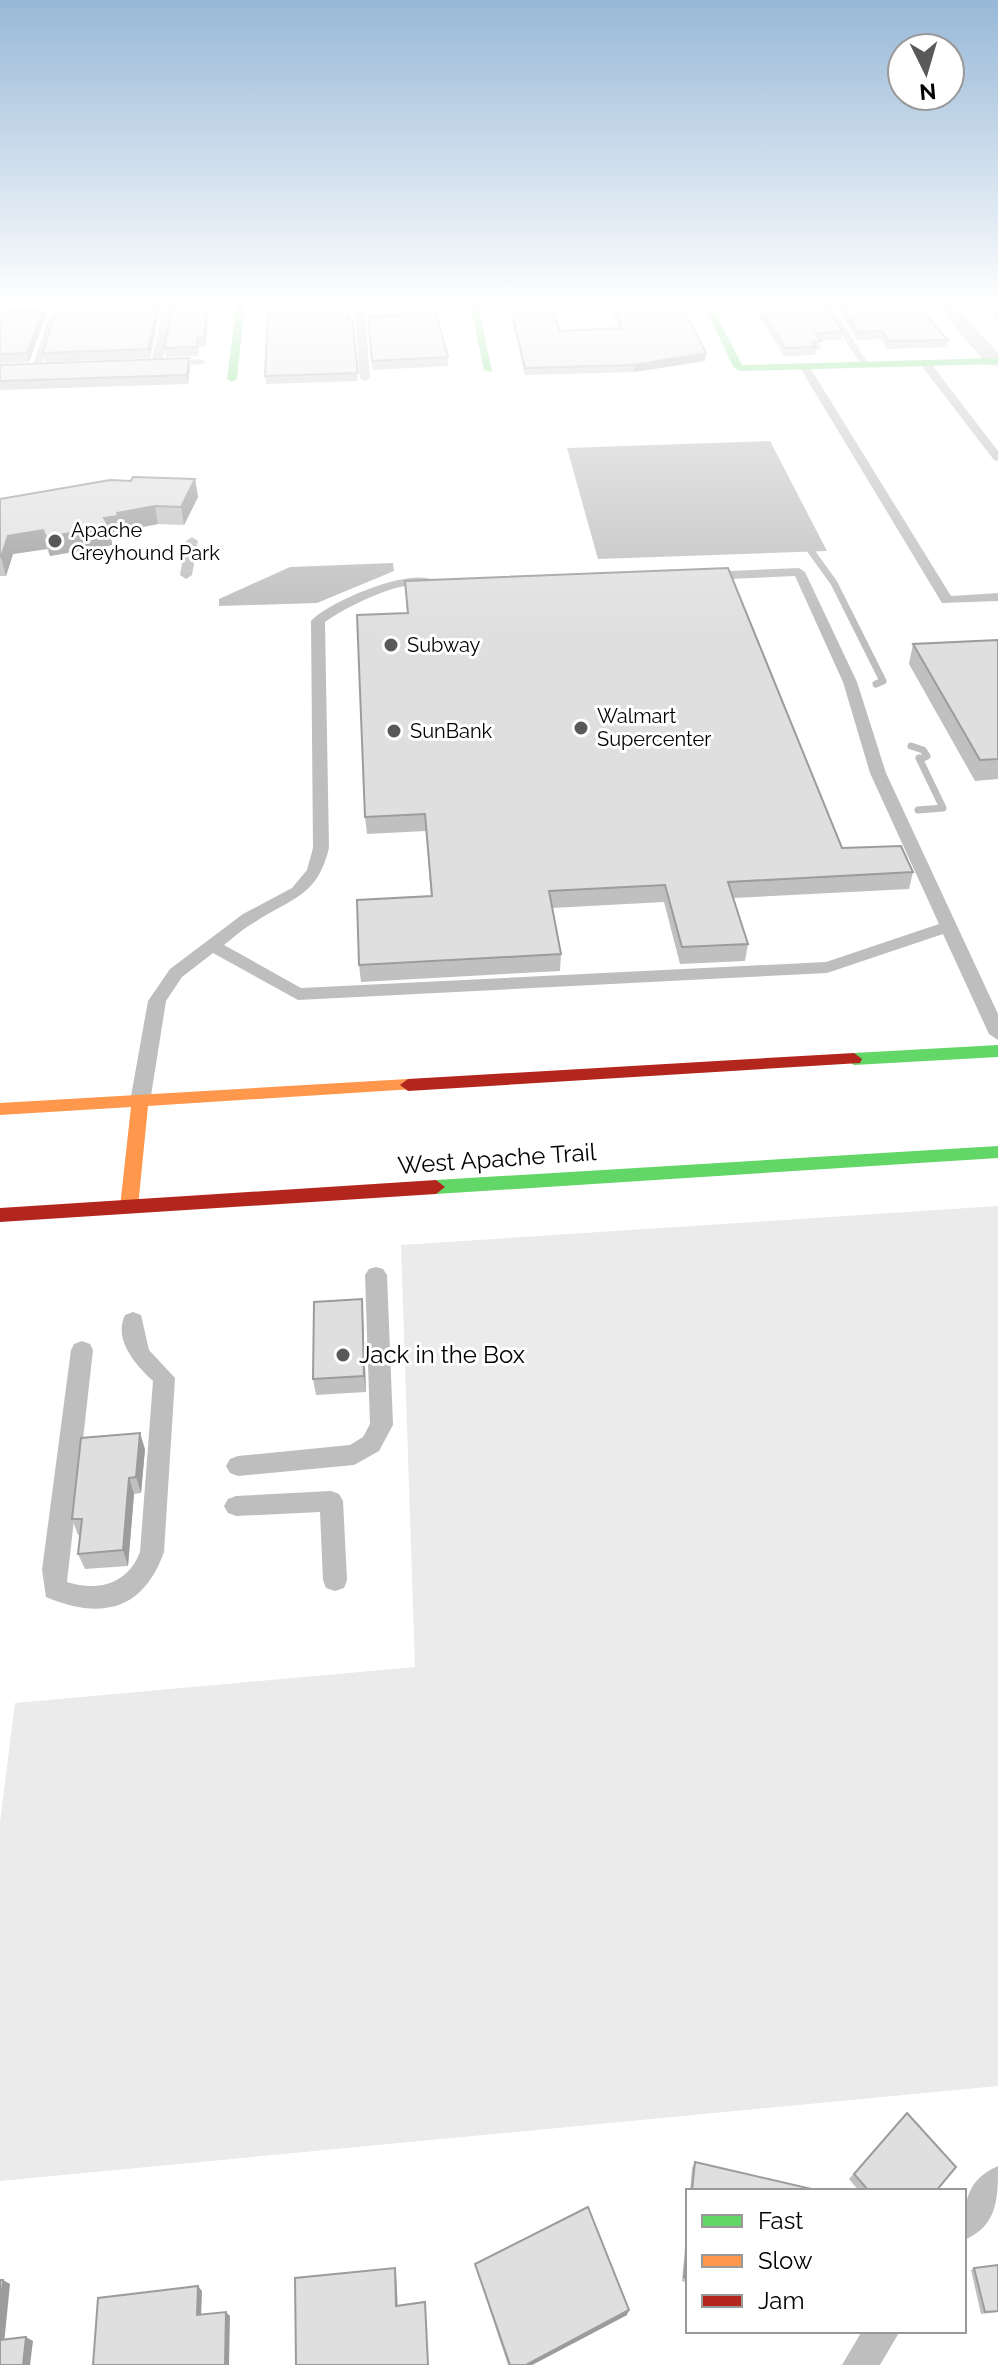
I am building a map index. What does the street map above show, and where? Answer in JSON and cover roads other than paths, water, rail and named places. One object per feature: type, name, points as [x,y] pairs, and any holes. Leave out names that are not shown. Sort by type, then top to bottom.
[{"type":"main road","points":[[0,1109],[998,1051]]},
{"type":"main road","points":[[129,1207],[140,1102]]},
{"type":"main road","name":"West Apache Trail","points":[[0,1215],[998,1152]]},
{"type":"lane","points":[[831,410],[947,600],[998,597]]},
{"type":"lane","points":[[961,410],[998,458]]},
{"type":"lane","points":[[186,575],[192,541]]},
{"type":"lane","points":[[694,576],[799,572],[850,682],[878,773],[998,1034]]},
{"type":"lane","points":[[140,1102],[157,1001],[176,973],[249,918],[298,892],[315,871],[321,848],[318,621],[331,611],[397,583],[441,581]]},
{"type":"lane","points":[[211,945],[298,994],[827,967],[947,927]]},
{"type":"lane","points":[[238,1466],[354,1455],[371,1444],[382,1425],[376,1275]]},
{"type":"lane","points":[[82,1350],[54,1570],[55,1589],[74,1599],[103,1600],[122,1593],[136,1581],[148,1567],[152,1552],[164,1378],[139,1354],[133,1321]]},
{"type":"lane","points":[[236,1506],[331,1501],[335,1580]]},
{"type":"lane","points":[[966,2222],[998,2182]]},
{"type":"lane","points":[[859,2365],[882,2333]]},
{"type":"waterway","points":[[811,551],[834,583],[883,681],[876,684]]},
{"type":"waterway","points":[[911,746],[923,750],[927,756],[921,759]]},
{"type":"waterway","points":[[918,810],[943,808],[919,758]]},
{"type":"place","name":"Apache Greyhound Park","points":[[55,541]]},
{"type":"place","name":"Subway","points":[[391,645]]},
{"type":"place","name":"Walmart Supercenter","points":[[581,728]]},
{"type":"place","name":"SunBank","points":[[394,731]]},
{"type":"place","name":"Jack in the Box","points":[[343,1355]]}]
